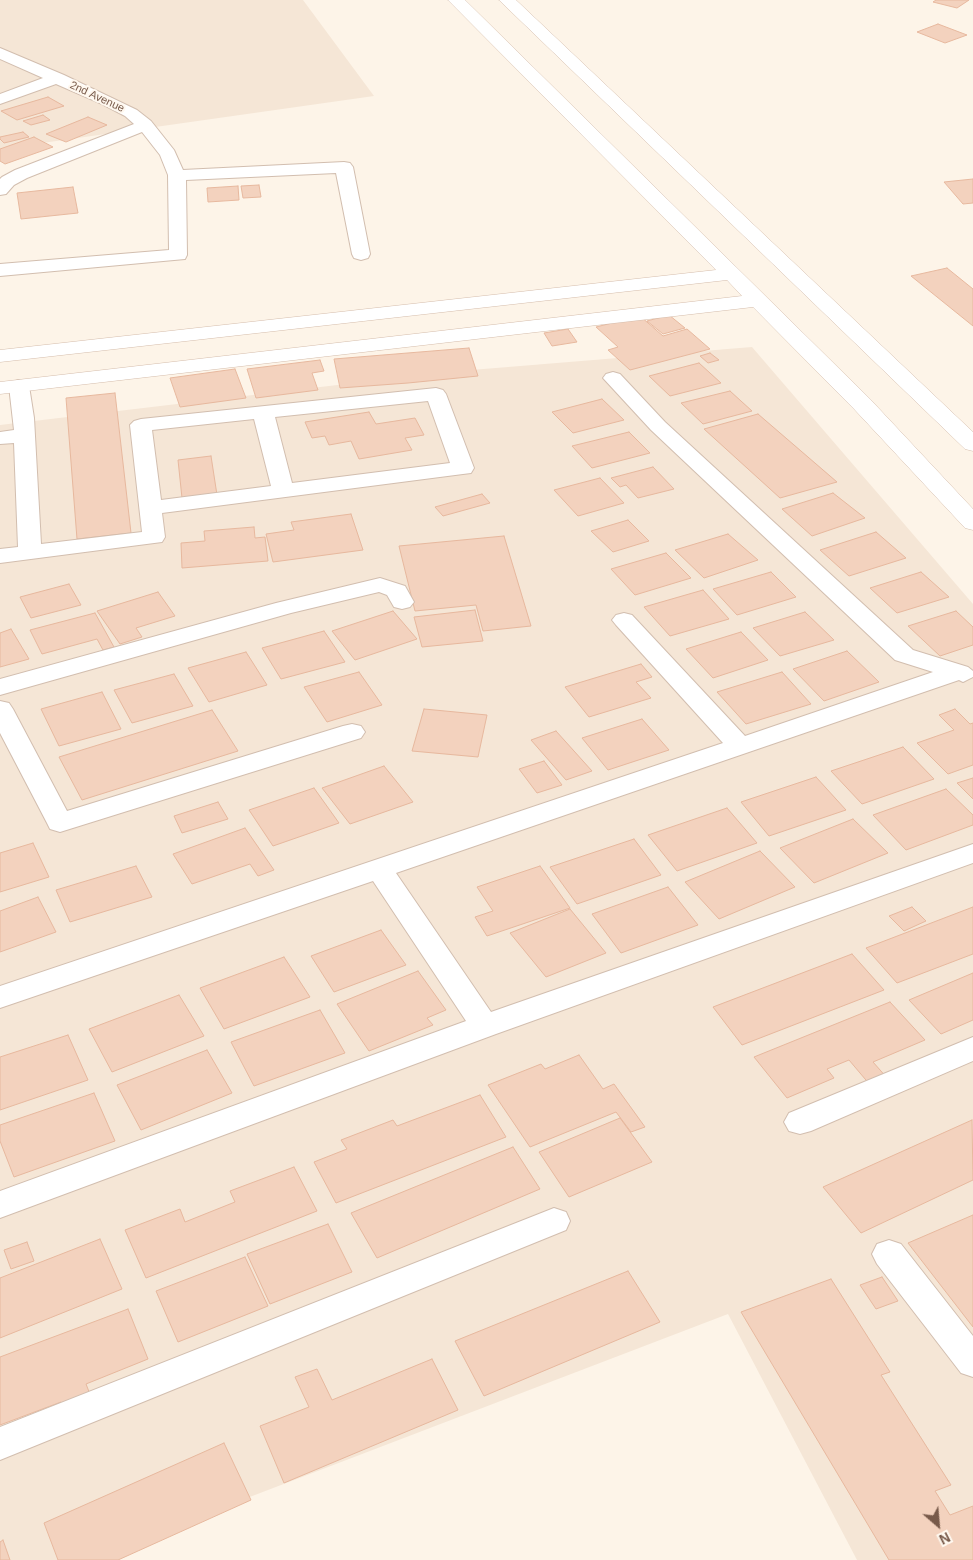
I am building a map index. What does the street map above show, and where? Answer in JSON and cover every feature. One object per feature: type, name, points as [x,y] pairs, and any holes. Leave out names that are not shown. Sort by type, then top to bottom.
[{"type":"street","points":[[456,0],[862,404],[973,523]]},
{"type":"street","points":[[507,0],[973,444]]},
{"type":"street","name":"2nd Avenue","points":[[0,53],[123,109],[145,125],[168,154],[177,176],[176,218],[178,255],[0,270]]},
{"type":"street","points":[[0,99],[58,78]]},
{"type":"street","points":[[0,190],[8,180],[21,174],[145,125]]},
{"type":"street","points":[[177,176],[344,167],[361,254]]},
{"type":"street","points":[[0,356],[732,274]]},
{"type":"street","points":[[30,552],[24,418],[9,387],[758,300]]},
{"type":"street","points":[[612,378],[658,426],[904,655],[966,675]]},
{"type":"street","points":[[0,556],[154,537],[150,508],[141,426],[436,394],[463,468],[150,508]]},
{"type":"street","points":[[263,412],[283,491]]},
{"type":"street","points":[[0,438],[25,435]]},
{"type":"street","points":[[0,687],[284,608],[380,585],[397,591],[402,602]]},
{"type":"street","points":[[624,620],[740,746]]},
{"type":"street","points":[[0,997],[740,746],[966,675]]},
{"type":"street","points":[[0,709],[60,823],[352,732]]},
{"type":"street","points":[[0,1205],[485,1026],[973,854]]},
{"type":"street","points":[[379,868],[485,1026]]},
{"type":"street","points":[[800,1122],[973,1048]]},
{"type":"street","points":[[0,1444],[554,1221]]},
{"type":"street","points":[[889,1254],[973,1362]]},
{"type":"shaded area","points":[[0,0],[303,0],[374,96],[0,149]]},
{"type":"shaded area","points":[[752,347],[973,604],[973,1560],[857,1560],[728,1314],[85,1560],[0,1560],[0,425],[447,372]]},
{"type":"building","points":[[936,0],[969,0],[957,8],[933,2]]},
{"type":"building","points":[[938,24],[967,35],[945,43],[917,32]]},
{"type":"building","points":[[48,97],[64,106],[17,120],[1,111]]},
{"type":"building","points":[[43,115],[50,120],[31,125],[23,121]]},
{"type":"building","points":[[88,117],[107,125],[66,142],[46,134]]},
{"type":"building","points":[[23,132],[29,137],[4,143],[0,139],[0,137]]},
{"type":"building","points":[[34,137],[53,147],[5,164],[0,161],[0,149]]},
{"type":"building","points":[[973,179],[973,203],[963,204],[944,182]]},
{"type":"building","points":[[259,185],[261,197],[243,198],[241,186]]},
{"type":"building","points":[[238,186],[239,200],[208,202],[207,188]]},
{"type":"building","points":[[73,187],[78,213],[21,219],[17,193]]},
{"type":"building","points":[[947,268],[973,289],[973,326],[911,276]]},
{"type":"building","points":[[669,315],[685,328],[663,334],[647,321]]},
{"type":"building","points":[[640,316],[663,336],[687,329],[710,349],[630,370],[608,350],[618,347],[596,327]]},
{"type":"building","points":[[568,329],[577,342],[552,346],[544,333]]},
{"type":"building","points":[[469,348],[478,376],[408,383],[340,388],[334,359]]},
{"type":"building","points":[[710,353],[719,360],[708,363],[700,356]]},
{"type":"building","points":[[320,360],[324,371],[312,373],[318,390],[256,398],[247,369]]},
{"type":"building","points":[[699,363],[721,383],[670,396],[649,376]]},
{"type":"building","points":[[235,369],[246,398],[180,407],[170,378]]},
{"type":"building","points":[[730,391],[752,411],[703,424],[681,403]]},
{"type":"building","points":[[115,393],[131,533],[77,539],[66,398]]},
{"type":"building","points":[[602,399],[624,420],[573,433],[552,412]]},
{"type":"building","points":[[369,412],[376,424],[415,418],[424,435],[405,438],[412,450],[359,459],[351,441],[329,445],[325,436],[312,438],[305,422]]},
{"type":"building","points":[[758,414],[837,482],[780,498],[704,429]]},
{"type":"building","points":[[629,432],[650,453],[592,468],[572,446]]},
{"type":"building","points":[[211,456],[217,495],[182,498],[178,460]]},
{"type":"building","points":[[653,467],[674,489],[638,498],[626,485],[620,487],[611,478]]},
{"type":"building","points":[[600,478],[624,503],[578,516],[554,490]]},
{"type":"building","points":[[833,493],[865,518],[812,536],[782,509]]},
{"type":"building","points":[[482,494],[490,503],[443,516],[435,507]]},
{"type":"building","points":[[351,514],[363,550],[273,562],[266,534],[294,530],[291,522]]},
{"type":"building","points":[[628,520],[649,541],[613,552],[591,531]]},
{"type":"building","points":[[254,527],[255,538],[265,537],[268,561],[182,568],[181,543],[205,541],[204,531]]},
{"type":"building","points":[[876,532],[906,558],[849,576],[820,550]]},
{"type":"building","points":[[728,534],[758,560],[704,578],[675,550]]},
{"type":"building","points":[[504,536],[531,626],[483,631],[476,605],[415,611],[399,546]]},
{"type":"building","points":[[666,553],[691,578],[635,595],[611,569]]},
{"type":"building","points":[[771,572],[796,597],[737,615],[713,589]]},
{"type":"building","points":[[921,572],[949,597],[897,613],[870,588]]},
{"type":"building","points":[[69,584],[81,605],[31,618],[20,597]]},
{"type":"building","points":[[703,590],[729,619],[670,636],[644,607]]},
{"type":"building","points":[[158,592],[175,616],[136,628],[142,637],[120,644],[97,611]]},
{"type":"building","points":[[475,610],[483,641],[422,647],[414,617]]},
{"type":"building","points":[[393,611],[417,639],[355,660],[332,631]]},
{"type":"building","points":[[956,611],[973,627],[973,645],[940,656],[908,626]]},
{"type":"building","points":[[805,612],[834,640],[780,656],[753,628]]},
{"type":"building","points":[[95,613],[114,647],[103,650],[97,639],[42,654],[30,630]]},
{"type":"building","points":[[11,629],[29,659],[0,667],[0,633]]},
{"type":"building","points":[[324,631],[345,662],[281,679],[262,648]]},
{"type":"building","points":[[741,632],[768,660],[713,678],[686,649]]},
{"type":"building","points":[[847,651],[879,682],[824,701],[793,669]]},
{"type":"building","points":[[246,652],[267,685],[209,702],[188,668]]},
{"type":"building","points":[[641,664],[652,677],[636,682],[651,698],[589,717],[565,687]]},
{"type":"building","points":[[359,672],[382,705],[327,722],[304,687]]},
{"type":"building","points":[[782,672],[811,704],[746,724],[717,692]]},
{"type":"building","points":[[174,674],[193,706],[132,723],[114,690]]},
{"type":"building","points":[[102,692],[121,729],[59,746],[41,709]]},
{"type":"building","points":[[424,709],[487,715],[478,757],[412,751]]},
{"type":"building","points":[[955,709],[970,724],[973,723],[973,765],[948,774],[917,743],[954,730],[939,715]]},
{"type":"building","points":[[212,710],[238,751],[82,800],[59,757]]},
{"type":"building","points":[[642,719],[669,750],[608,770],[582,738]]},
{"type":"building","points":[[556,731],[592,771],[566,780],[531,740]]},
{"type":"building","points":[[903,747],[934,779],[862,804],[831,771]]},
{"type":"building","points":[[544,761],[562,785],[537,793],[519,769]]},
{"type":"building","points":[[384,766],[413,802],[350,824],[322,788]]},
{"type":"building","points":[[816,777],[846,810],[769,836],[741,802]]},
{"type":"building","points":[[973,778],[973,799],[957,783]]},
{"type":"building","points":[[314,788],[339,823],[273,846],[249,810]]},
{"type":"building","points":[[946,789],[973,815],[973,825],[906,850],[873,815]]},
{"type":"building","points":[[218,802],[228,819],[182,833],[174,816]]},
{"type":"building","points":[[727,808],[757,843],[677,871],[648,835]]},
{"type":"building","points":[[853,819],[888,853],[814,883],[780,848]]},
{"type":"building","points":[[245,828],[274,870],[258,876],[250,864],[192,884],[173,854]]},
{"type":"building","points":[[634,839],[661,875],[577,904],[550,867]]},
{"type":"building","points":[[33,843],[49,877],[0,892],[0,853]]},
{"type":"building","points":[[760,851],[795,887],[719,919],[685,882]]},
{"type":"building","points":[[136,866],[152,897],[70,922],[56,890]]},
{"type":"building","points":[[540,866],[570,908],[487,936],[475,917],[493,911],[477,887]]},
{"type":"building","points":[[668,887],[698,925],[621,953],[592,914]]},
{"type":"building","points":[[38,897],[56,932],[0,952],[0,911]]},
{"type":"building","points":[[912,907],[926,921],[904,931],[889,916]]},
{"type":"building","points":[[973,907],[973,954],[897,983],[866,948]]},
{"type":"building","points":[[570,909],[606,953],[546,977],[510,933]]},
{"type":"building","points":[[381,930],[406,965],[334,992],[311,956]]},
{"type":"building","points":[[852,954],[884,990],[742,1045],[713,1007]]},
{"type":"building","points":[[284,957],[310,997],[224,1029],[200,988]]},
{"type":"building","points":[[418,971],[446,1010],[427,1018],[433,1025],[369,1051],[337,1004]]},
{"type":"building","points":[[973,973],[973,1020],[941,1034],[909,1000]]},
{"type":"building","points":[[179,995],[204,1036],[112,1072],[89,1029]]},
{"type":"building","points":[[890,1002],[925,1040],[873,1062],[888,1079],[871,1086],[849,1060],[827,1069],[834,1078],[787,1098],[754,1057]]},
{"type":"building","points":[[320,1010],[345,1053],[254,1086],[231,1042]]},
{"type":"building","points":[[68,1035],[88,1080],[0,1110],[0,1057]]},
{"type":"building","points":[[207,1050],[232,1093],[141,1130],[117,1085]]},
{"type":"building","points":[[579,1055],[603,1089],[614,1084],[645,1127],[631,1132],[616,1112],[530,1147],[488,1085],[541,1064],[545,1069]]},
{"type":"building","points":[[94,1093],[115,1141],[14,1177],[0,1141],[0,1125]]},
{"type":"building","points":[[480,1095],[506,1137],[336,1203],[314,1162],[347,1149],[341,1140],[393,1120],[397,1126]]},
{"type":"building","points":[[620,1118],[652,1162],[569,1197],[539,1152]]},
{"type":"building","points":[[972,1120],[973,1180],[861,1233],[823,1187]]},
{"type":"building","points":[[513,1147],[540,1189],[377,1258],[351,1213]]},
{"type":"building","points":[[294,1167],[317,1211],[146,1278],[125,1230],[180,1209],[185,1222],[235,1202],[230,1191]]},
{"type":"building","points":[[973,1215],[973,1327],[908,1243]]},
{"type":"building","points":[[328,1224],[352,1272],[270,1304],[247,1254]]},
{"type":"building","points":[[100,1239],[122,1289],[0,1338],[0,1278]]},
{"type":"building","points":[[27,1242],[34,1261],[11,1269],[4,1250]]},
{"type":"building","points":[[245,1257],[268,1306],[178,1342],[156,1291]]},
{"type":"building","points":[[628,1271],[660,1322],[484,1396],[455,1341]]},
{"type":"building","points":[[882,1277],[898,1301],[876,1309],[860,1285]]},
{"type":"building","points":[[831,1279],[890,1372],[881,1375],[951,1485],[935,1491],[950,1515],[973,1506],[973,1560],[889,1560],[741,1312]]},
{"type":"building","points":[[128,1309],[148,1359],[86,1384],[93,1402],[64,1413],[61,1402],[0,1425],[0,1357]]},
{"type":"building","points":[[432,1359],[458,1410],[284,1483],[260,1426],[309,1407],[295,1377],[317,1369],[332,1400]]},
{"type":"building","points":[[224,1443],[251,1500],[118,1560],[58,1560],[44,1523]]},
{"type":"building","points":[[3,1540],[10,1560],[0,1560],[0,1542]]}]
